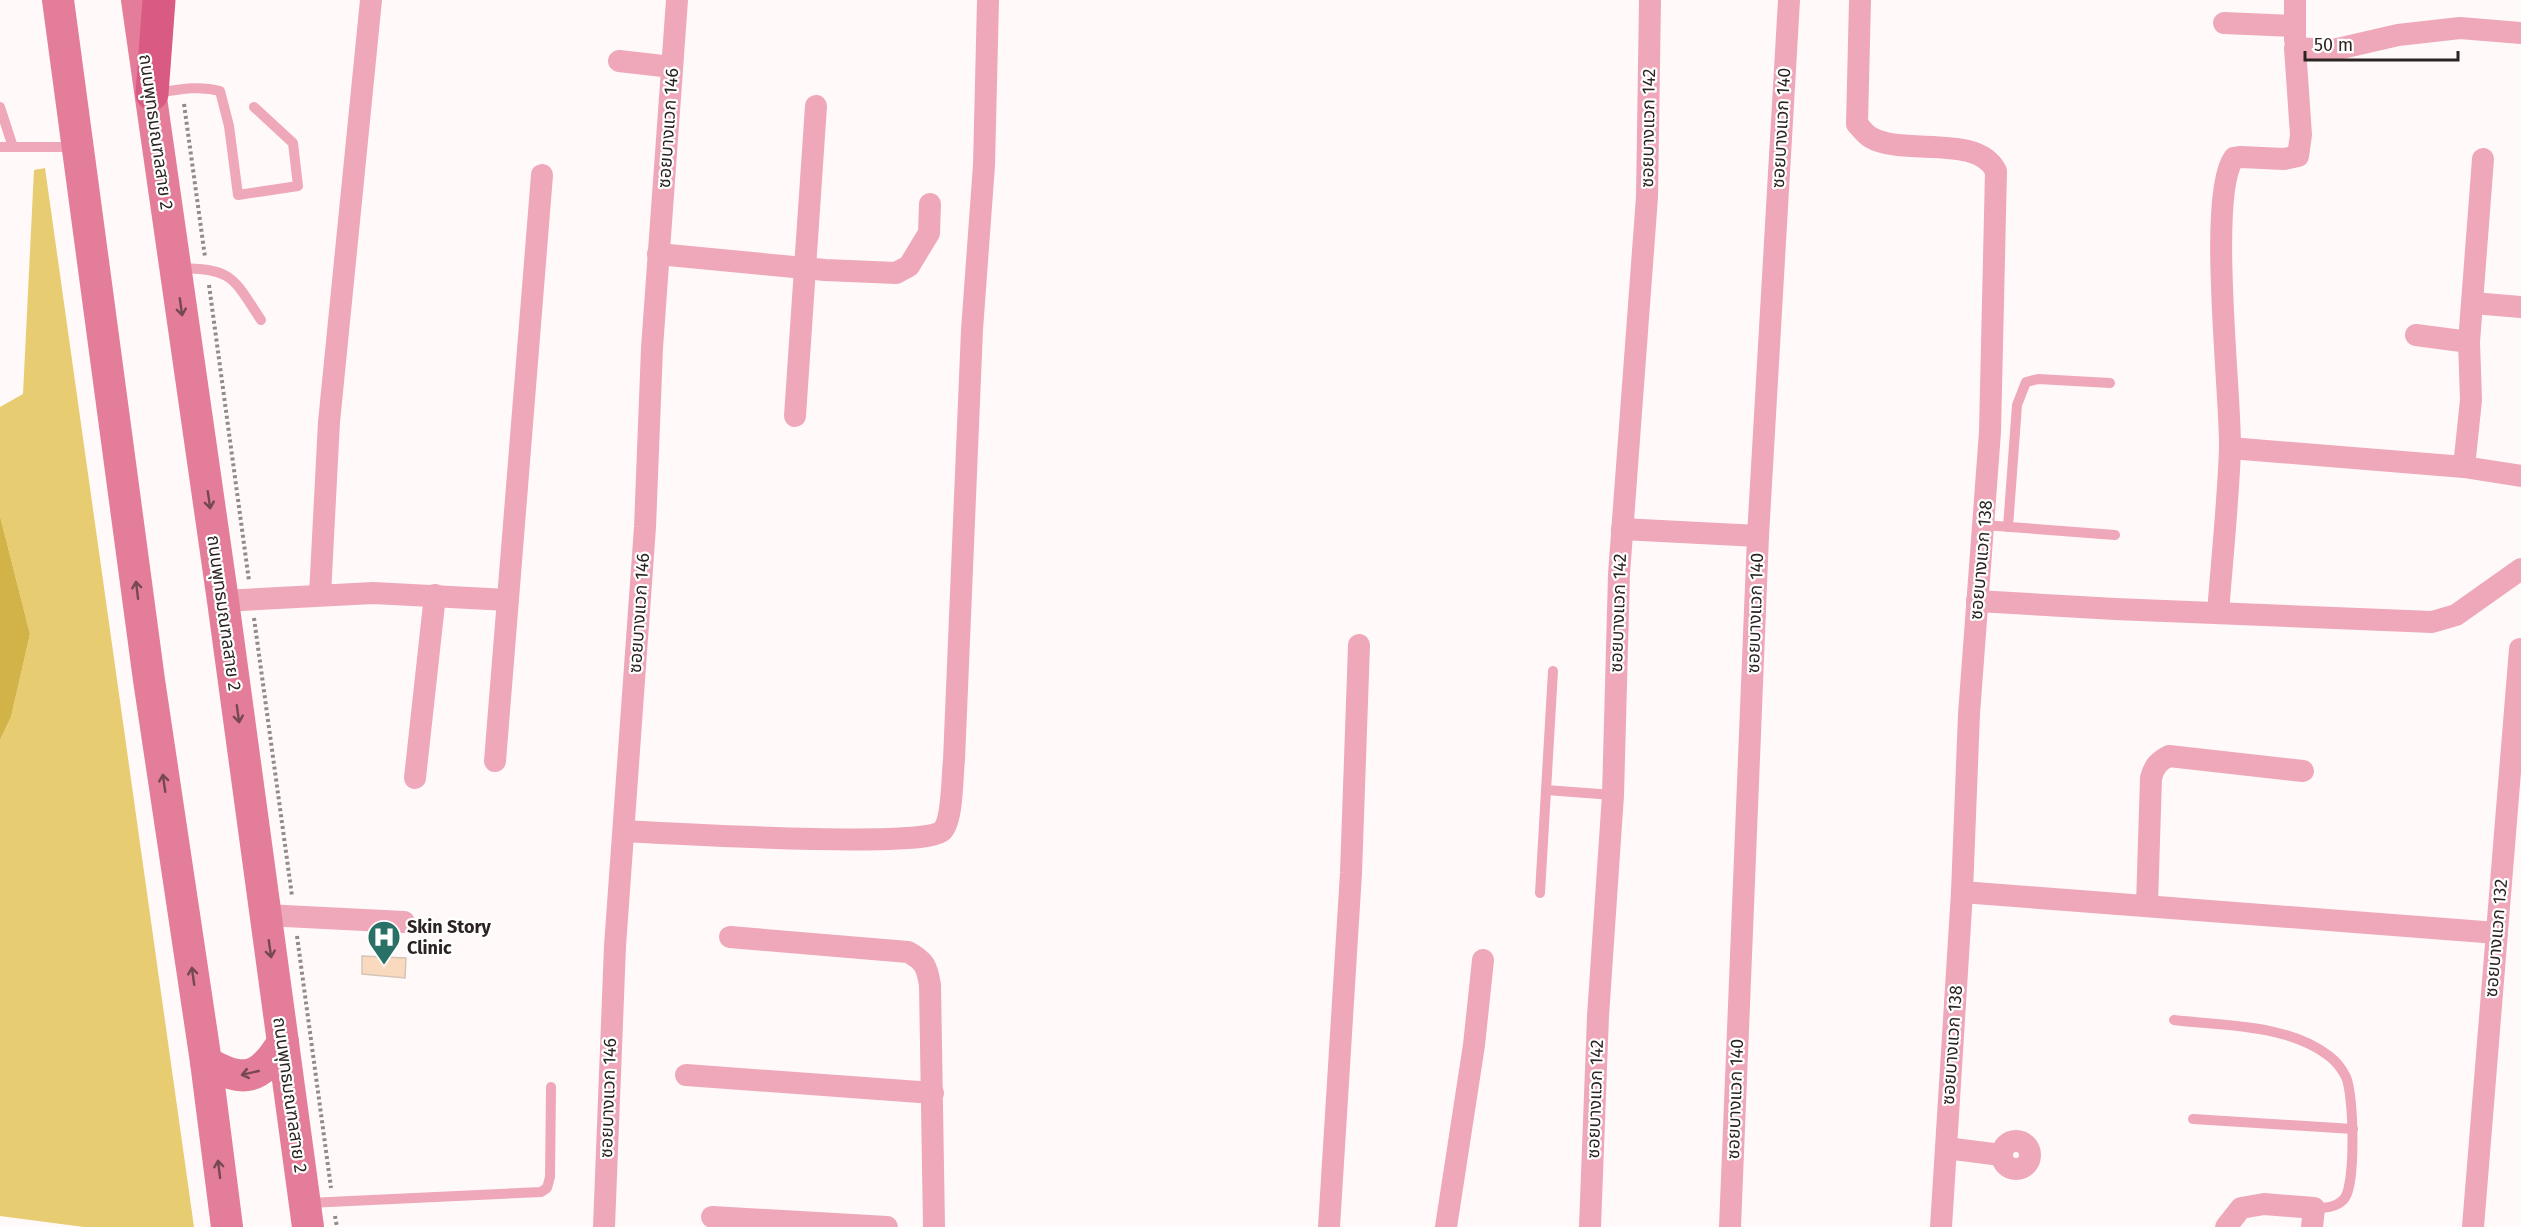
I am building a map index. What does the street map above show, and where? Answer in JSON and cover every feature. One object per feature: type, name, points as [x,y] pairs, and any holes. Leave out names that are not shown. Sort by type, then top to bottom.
[{"type":"main road","points":[[58,0],[149,680],[206,1062],[227,1227]]},
{"type":"main road","name":"ถนนพุทธมณฑลสาย 2","points":[[137,0],[309,1221]]},
{"type":"main road","points":[[152,94],[159,0]]},
{"type":"main road","points":[[206,1062],[225,1073],[250,1075],[267,1066],[283,1042]]},
{"type":"street","points":[[320,595],[329,422],[371,0]]},
{"type":"street","name":"ซอยบางแวก 146","points":[[604,1227],[615,946],[645,527],[658,254],[677,0]]},
{"type":"street","points":[[624,831],[911,840],[932,837],[943,831],[948,821],[955,737],[972,330],[984,165],[988,0]]},
{"type":"street","name":"ซอยบางแวก 142","points":[[1590,1227],[1598,1016],[1612,795],[1622,529],[1646,220],[1650,0]]},
{"type":"street","name":"ซอยบางแวก 140","points":[[1730,1227],[1758,536],[1789,0]]},
{"type":"street","name":"ซอยบางแวก 138","points":[[1860,0],[1857,124],[1869,137],[1887,143],[1970,151],[1990,160],[1995,171],[1990,432],[1969,714],[1962,892],[1941,1227]]},
{"type":"street","points":[[2218,613],[2230,448],[2221,235],[2227,175],[2234,158],[2284,159],[2298,156],[2301,135],[2295,0]]},
{"type":"street","points":[[2224,23],[2295,37],[2333,50],[2398,35],[2460,28],[2521,33]]},
{"type":"street","points":[[619,61],[672,67]]},
{"type":"street","points":[[795,416],[816,106]]},
{"type":"street","points":[[2464,467],[2471,400],[2469,342],[2483,159]]},
{"type":"street","points":[[495,761],[542,175]]},
{"type":"street","points":[[658,254],[883,274],[905,269],[918,254],[929,233],[930,204]]},
{"type":"street","points":[[2473,303],[2521,307]]},
{"type":"street","points":[[2416,336],[2469,342]]},
{"type":"street","points":[[2230,448],[2464,467],[2489,473],[2521,476]]},
{"type":"street","points":[[1622,529],[1758,536]]},
{"type":"street","points":[[1977,601],[2432,622],[2456,615],[2521,569]]},
{"type":"street","points":[[223,601],[373,593],[508,600]]},
{"type":"street","points":[[415,778],[435,595]]},
{"type":"street","points":[[1329,1227],[1351,873],[1359,645]]},
{"type":"street","name":"ซอยบางแวก 132","points":[[2473,1227],[2520,649]]},
{"type":"street","points":[[2147,904],[2151,777],[2153,768],[2161,760],[2169,756],[2303,771]]},
{"type":"street","points":[[1962,892],[2147,904],[2497,933]]},
{"type":"street","points":[[265,915],[404,922]]},
{"type":"street","points":[[730,937],[908,952],[922,959],[927,968],[930,985],[934,1227]]},
{"type":"street","points":[[1446,1227],[1474,1045],[1483,960]]},
{"type":"street","points":[[686,1075],[933,1093]]},
{"type":"street","points":[[1946,1148],[2001,1155]]},
{"type":"street","points":[[2226,1227],[2241,1208],[2264,1204],[2313,1218]]},
{"type":"street","points":[[712,1217],[887,1227]]},
{"type":"lane","points":[[152,94],[208,87],[220,91],[229,126],[238,195],[298,186],[293,143],[254,107]]},
{"type":"lane","points":[[0,107],[13,147]]},
{"type":"lane","points":[[0,147],[42,149],[79,147]]},
{"type":"lane","points":[[175,268],[215,269],[230,276],[261,320]]},
{"type":"lane","points":[[2008,527],[2017,405],[2026,382],[2038,378],[2110,383]]},
{"type":"lane","points":[[1984,525],[2115,535]]},
{"type":"lane","points":[[1540,893],[1553,671]]},
{"type":"lane","points":[[1546,790],[1612,795]]},
{"type":"lane","points":[[2174,1020],[2279,1033],[2327,1054],[2338,1063],[2347,1078],[2352,1099],[2350,1184],[2344,1199],[2313,1218]]},
{"type":"lane","points":[[309,1221],[540,1192],[547,1188],[550,1177],[551,1087]]},
{"type":"lane","points":[[2193,1119],[2353,1129]]},
{"type":"shaded area","points":[[45,168],[194,1227],[84,1227],[0,1216],[0,740],[11,717],[30,634],[0,516],[0,407],[23,394],[34,170]]},
{"type":"shaded area","points":[[0,516],[30,634],[11,717],[0,740]]},
{"type":"building","name":"Skin Story Clinic","points":[[362,956],[406,958],[405,978],[362,974]]},
{"type":"place","name":"Skin Story Clinic","points":[[384,966]]}]
